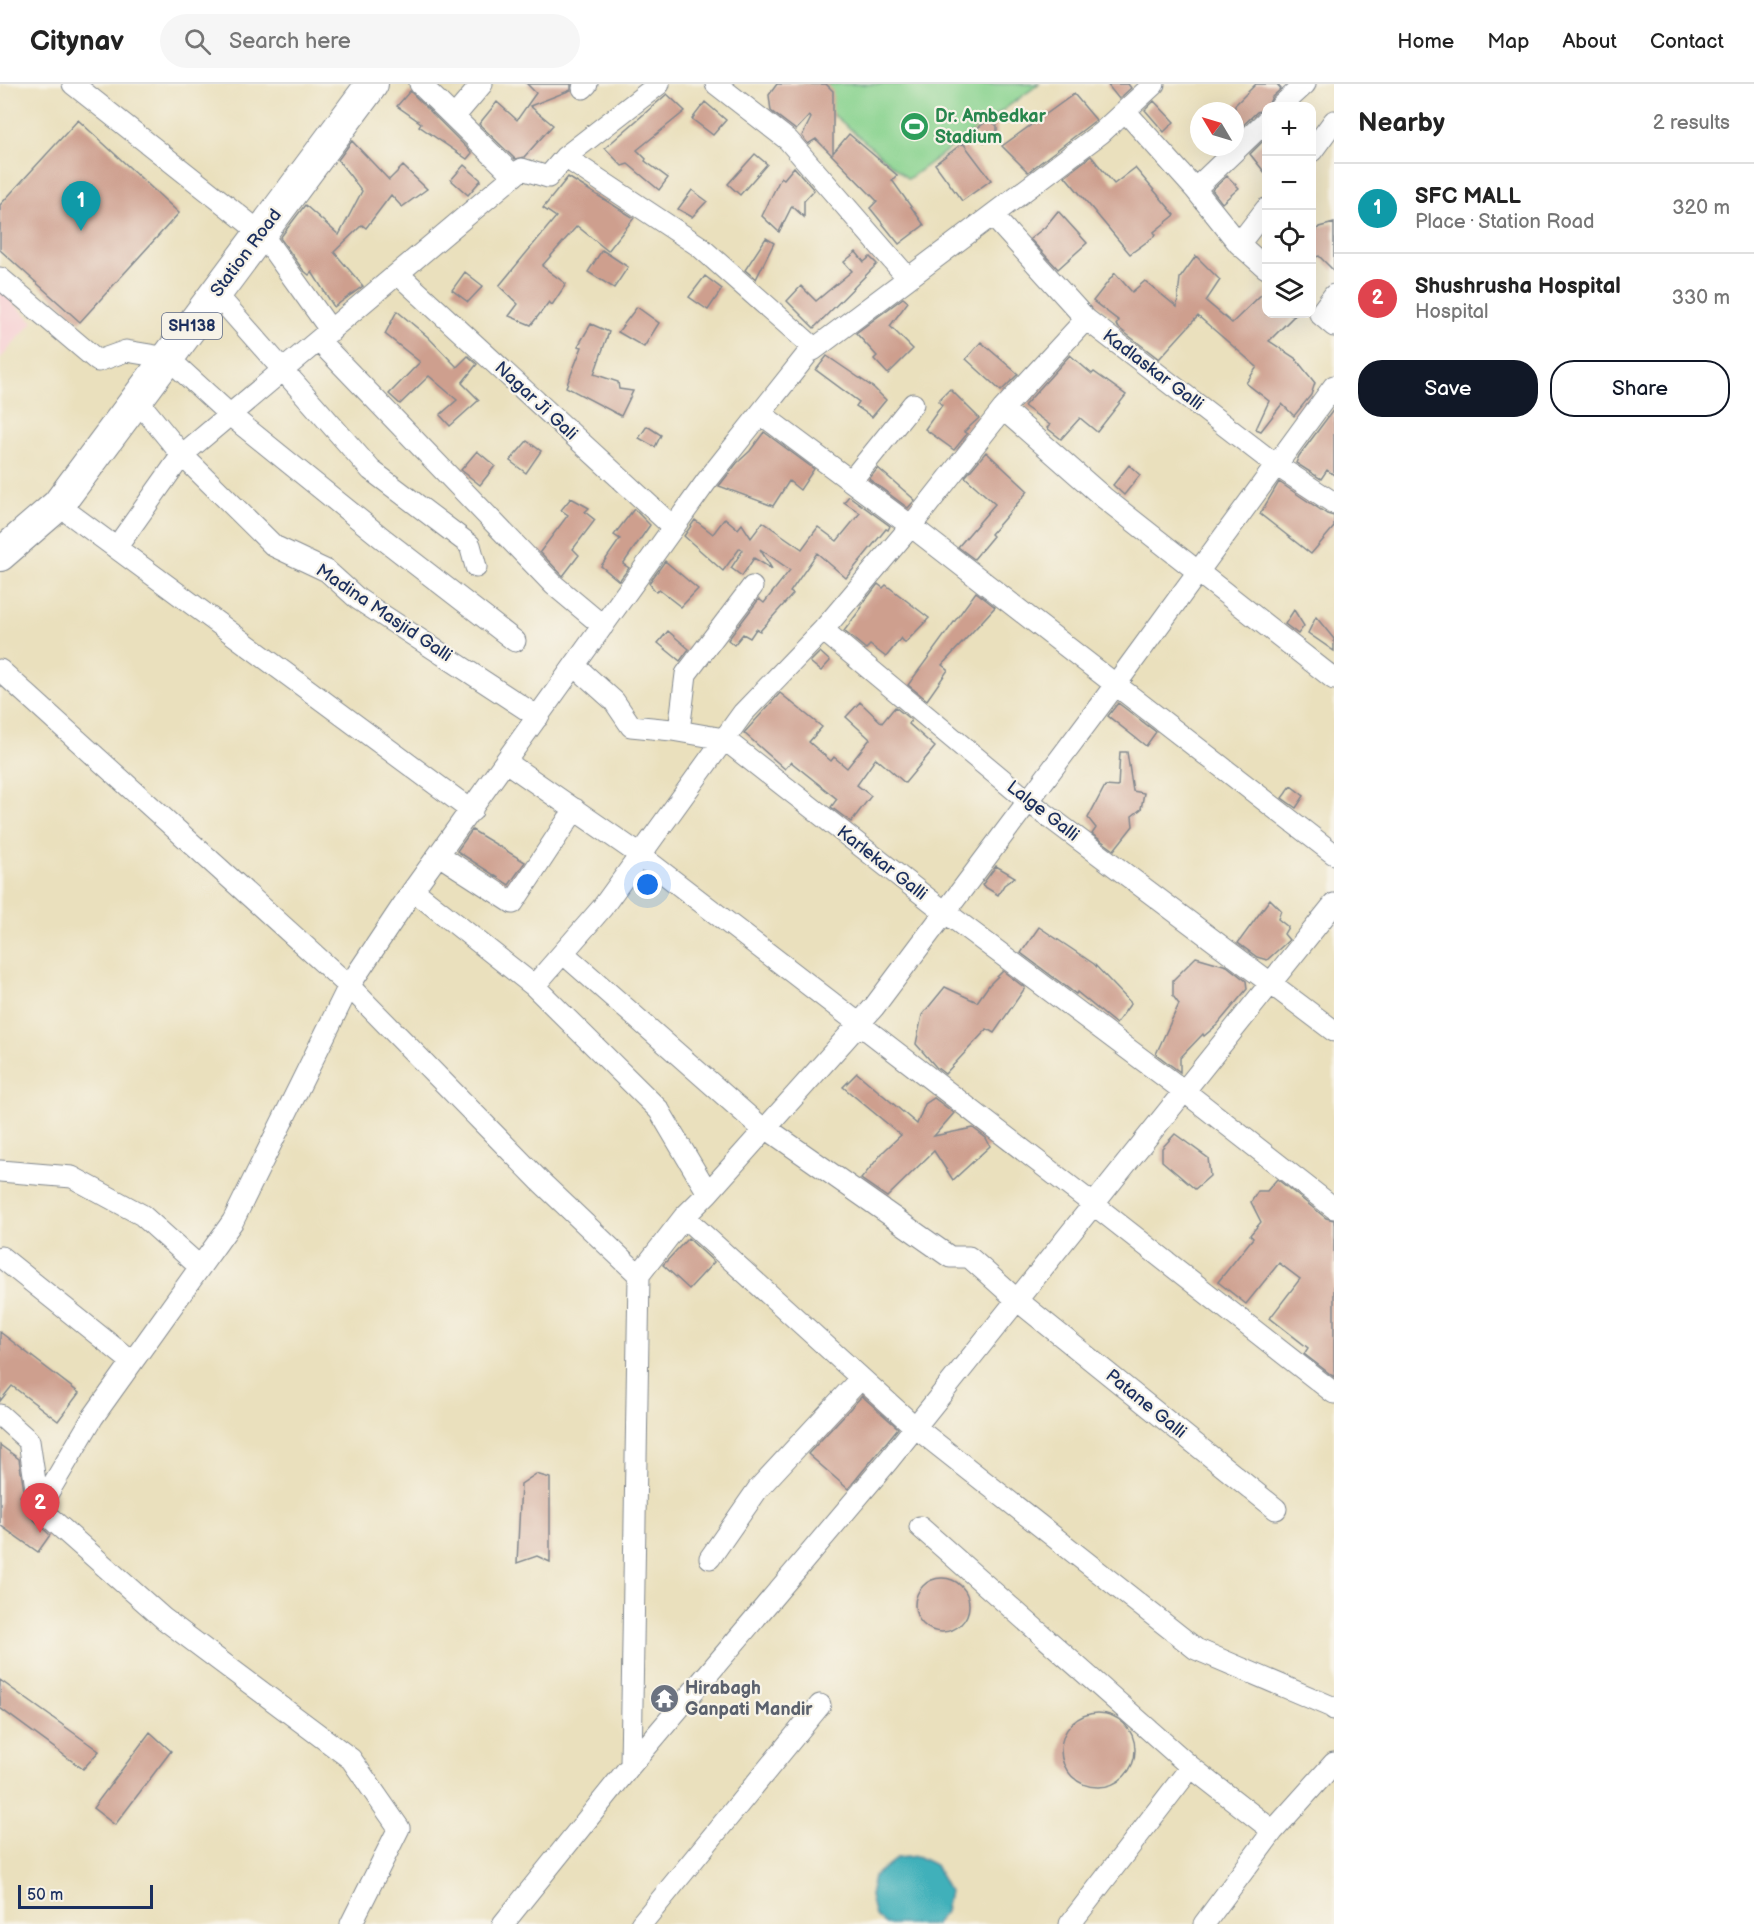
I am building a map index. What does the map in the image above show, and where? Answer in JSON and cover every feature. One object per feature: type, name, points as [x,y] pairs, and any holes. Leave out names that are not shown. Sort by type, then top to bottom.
[{"type":"highway","name":"Station Road","points":[[0,555],[58,505],[372,84]]},
{"type":"street","points":[[73,84],[261,233],[325,336],[555,585],[603,626]]},
{"type":"street","points":[[420,84],[514,176]]},
{"type":"street","points":[[454,117],[482,84]]},
{"type":"street","points":[[116,548],[182,455],[522,169],[548,177],[565,157],[659,84]]},
{"type":"street","points":[[716,84],[788,140],[908,278]]},
{"type":"street","points":[[565,157],[699,246],[813,347],[813,350],[1101,133],[1154,84]]},
{"type":"street","points":[[1285,102],[1305,84]]},
{"type":"street","points":[[1125,111],[1195,189],[1239,244],[1262,264]]},
{"type":"street","points":[[1316,144],[1334,121]]},
{"type":"street","points":[[1195,189],[1262,125]]},
{"type":"street","points":[[1239,244],[1265,210]]},
{"type":"street","name":"Kadlaskar Galli","points":[[992,215],[1086,319],[1276,465],[1334,503]]},
{"type":"street","name":"Nagar Ji Gali","points":[[398,274],[673,527]]},
{"type":"street","points":[[0,278],[98,361],[126,351],[168,358],[230,415],[382,538],[515,641]]},
{"type":"street","points":[[216,294],[371,470],[470,545],[476,567]]},
{"type":"street","points":[[1322,316],[1334,295]]},
{"type":"street","points":[[534,986],[602,908],[743,713],[823,630],[911,526],[1003,409],[1086,319]]},
{"type":"street","points":[[39,1508],[93,1417],[233,1221],[350,986],[413,890],[472,811],[706,482],[813,347]]},
{"type":"street","points":[[632,1765],[639,1275],[684,1217],[874,1007],[1116,684],[1334,386]]},
{"type":"street","name":"Madina Masjid Galli","points":[[137,400],[182,455],[274,546],[327,571],[358,599],[538,717]]},
{"type":"street","points":[[851,481],[913,404]]},
{"type":"street","points":[[1003,409],[1103,497],[1334,679]]},
{"type":"street","points":[[761,414],[911,526],[1334,854]]},
{"type":"street","points":[[58,505],[472,811]]},
{"type":"street","points":[[679,731],[686,674],[752,587]]},
{"type":"street","name":"Lalge Galli","points":[[823,630],[1028,801],[1334,1031]]},
{"type":"street","name":"Karlekar Galli","points":[[575,666],[614,701],[631,726],[723,739],[945,912],[1184,1091],[1334,1209]]},
{"type":"street","points":[[0,670],[350,986],[540,1181],[639,1275]]},
{"type":"street","points":[[506,762],[640,855],[1334,1393]]},
{"type":"street","points":[[439,855],[513,903],[575,809]]},
{"type":"street","points":[[413,890],[534,986],[658,1110],[708,1193]]},
{"type":"street","points":[[503,1924],[632,1765],[915,1427],[1334,904]]},
{"type":"street","name":"Patane Galli","points":[[563,953],[765,1129],[950,1257],[969,1257],[1017,1300],[1276,1509]]},
{"type":"street","points":[[0,1171],[72,1177],[142,1215],[200,1267]]},
{"type":"street","points":[[684,1217],[915,1427],[1196,1649],[1334,1709]]},
{"type":"street","points":[[1,1257],[132,1362]]},
{"type":"street","points":[[710,1558],[758,1489],[861,1378]]},
{"type":"street","points":[[0,1414],[29,1441],[39,1508],[164,1618],[351,1759],[399,1828],[351,1924]]},
{"type":"street","points":[[920,1527],[1191,1767],[1273,1831]]},
{"type":"street","points":[[641,1924],[820,1705]]},
{"type":"street","points":[[1204,1924],[1273,1831],[1334,1763]]},
{"type":"street","points":[[1070,1924],[1191,1767]]},
{"type":"shaded area","points":[[0,290],[33,322],[0,359]]},
{"type":"green space","name":"Dr. Ambedkar Stadium","points":[[798,84],[1039,84],[908,179]]},
{"type":"water","points":[[917,1856],[935,1865],[949,1891],[945,1912],[935,1924],[886,1924],[875,1916],[870,1896],[874,1876],[897,1858]]},
{"type":"building","points":[[527,84],[571,84],[571,90],[530,106],[553,125],[524,157],[515,159],[479,124],[497,102],[517,120],[536,93]]},
{"type":"building","points":[[777,84],[826,84],[833,91],[833,153],[849,134],[897,175],[892,180],[924,225],[899,244],[870,208],[877,201],[816,139],[808,144],[802,136],[811,118],[809,116],[796,130],[771,111],[769,95]]},
{"type":"building","points":[[1107,84],[1128,84],[1131,88],[1119,99]]},
{"type":"building","points":[[1256,84],[1277,84],[1281,89],[1270,102],[1262,102],[1262,110],[1244,124],[1244,102],[1238,102]]},
{"type":"building","points":[[410,91],[472,153],[467,159],[419,126],[421,123],[397,106]]},
{"type":"building","points":[[667,94],[685,111],[637,150],[646,159],[645,161],[668,178],[659,190],[628,164],[622,166],[605,148]]},
{"type":"building","points":[[1074,94],[1096,120],[1028,172],[1002,146]]},
{"type":"building","points":[[1154,101],[1174,122],[1164,132],[1145,110]]},
{"type":"building","points":[[705,102],[726,120],[713,135],[692,119]]},
{"type":"building","points":[[990,119],[997,126],[997,136],[984,142],[972,132]]},
{"type":"building","points":[[78,120],[179,213],[80,322],[0,250],[0,205]]},
{"type":"building","points":[[352,141],[389,180],[403,166],[427,189],[402,207],[391,195],[366,228],[362,225],[334,252],[363,286],[334,307],[312,272],[309,275],[303,270],[280,238],[305,205],[339,235],[362,191],[338,160]]},
{"type":"building","points":[[1262,142],[1262,169],[1250,154]]},
{"type":"building","points":[[963,143],[991,180],[962,201],[935,164]]},
{"type":"building","points":[[755,154],[767,164],[740,195],[728,184]]},
{"type":"building","points":[[1091,156],[1114,184],[1135,168],[1175,215],[1154,232],[1156,235],[1130,254],[1065,176]]},
{"type":"building","points":[[464,165],[481,180],[468,195],[451,180]]},
{"type":"building","points":[[794,167],[814,190],[804,201],[804,217],[792,206],[779,232],[762,216],[781,177],[784,179]]},
{"type":"building","points":[[1227,176],[1239,188],[1222,203],[1212,190]]},
{"type":"building","points":[[568,177],[634,218],[608,251],[577,226],[542,266],[566,284],[552,305],[549,302],[531,325],[509,316],[518,304],[499,286],[556,217],[543,208]]},
{"type":"building","points":[[692,190],[707,201],[692,217],[678,209]]},
{"type":"building","points":[[1058,211],[1087,243],[1058,269],[1030,239],[1045,227]]},
{"type":"building","points":[[1334,223],[1334,271],[1319,256],[1316,257],[1316,230],[1319,227]]},
{"type":"building","points":[[766,238],[774,243],[756,279],[745,270]]},
{"type":"building","points":[[602,250],[628,267],[614,288],[588,272]]},
{"type":"building","points":[[856,252],[864,262],[870,257],[877,264],[814,328],[787,301],[801,286],[816,301],[852,271],[844,262]]},
{"type":"building","points":[[1196,256],[1220,280],[1206,301],[1232,323],[1262,294],[1262,318],[1292,318],[1269,341],[1295,358],[1315,383],[1311,395],[1294,416],[1282,404],[1261,431],[1256,429],[1269,401],[1246,383],[1257,367],[1198,316],[1159,359],[1120,329],[1116,325],[1119,321],[1093,301],[1115,273],[1132,292],[1145,281],[1177,307],[1180,278]]},
{"type":"building","points":[[465,272],[483,286],[468,302],[452,290]]},
{"type":"building","points":[[705,276],[722,289],[708,310],[689,297]]},
{"type":"building","points":[[903,298],[908,302],[890,326],[913,349],[888,374],[874,359],[877,356],[856,333]]},
{"type":"building","points":[[637,307],[659,323],[644,347],[618,332]]},
{"type":"building","points":[[397,311],[428,337],[457,367],[468,356],[477,364],[462,383],[479,400],[450,426],[440,415],[457,400],[429,376],[400,404],[389,394],[420,362],[385,334]]},
{"type":"building","points":[[591,324],[609,332],[594,374],[618,382],[619,389],[633,391],[621,416],[566,387],[582,347],[578,346]]},
{"type":"building","points":[[981,342],[1018,374],[1001,391],[966,359]]},
{"type":"building","points":[[1070,355],[1092,374],[1094,372],[1126,395],[1097,432],[1080,418],[1061,439],[1047,428],[1050,425],[1024,406]]},
{"type":"building","points":[[827,356],[874,388],[886,400],[872,417],[856,406],[859,402],[816,370]]},
{"type":"building","points":[[950,389],[979,418],[964,432],[967,434],[954,450],[925,429],[942,405],[938,401]]},
{"type":"building","points":[[1334,409],[1334,475],[1327,470],[1321,479],[1296,463]]},
{"type":"building","points":[[647,426],[661,435],[655,447],[639,438]]},
{"type":"building","points":[[764,432],[814,469],[800,490],[789,481],[773,506],[719,486]]},
{"type":"building","points":[[527,441],[541,451],[526,473],[510,461]]},
{"type":"building","points":[[477,451],[495,466],[480,485],[461,470]]},
{"type":"building","points":[[986,452],[1028,491],[991,534],[993,536],[974,559],[958,547],[995,504],[965,477]]},
{"type":"building","points":[[1129,465],[1140,475],[1124,495],[1113,485]]},
{"type":"building","points":[[878,468],[915,500],[908,508],[869,479]]},
{"type":"building","points":[[1279,482],[1327,514],[1334,516],[1334,527],[1311,554],[1260,514]]},
{"type":"building","points":[[849,496],[890,526],[888,530],[886,529],[846,578],[817,553],[790,592],[793,594],[760,631],[756,629],[750,638],[743,634],[734,645],[728,640],[759,599],[764,603],[790,570],[760,549],[772,569],[754,558],[742,576],[731,568],[743,550],[740,548],[723,571],[684,536],[695,520],[713,534],[725,518],[738,529],[742,524],[751,538],[763,522],[802,549],[818,527],[837,541],[860,513],[844,502]]},
{"type":"building","points":[[571,498],[589,508],[585,512],[595,520],[573,549],[579,555],[563,576],[540,552],[568,515],[561,510]]},
{"type":"building","points":[[634,509],[650,525],[623,564],[629,568],[619,581],[601,566],[620,539],[614,535]]},
{"type":"building","points":[[665,561],[698,589],[681,607],[659,590],[656,592],[649,583]]},
{"type":"building","points":[[878,584],[883,588],[886,585],[929,618],[905,643],[901,638],[886,657],[870,645],[866,649],[844,631]]},
{"type":"building","points":[[976,592],[995,607],[942,665],[948,670],[927,700],[908,685]]},
{"type":"building","points":[[1294,610],[1304,626],[1298,634],[1285,624]]},
{"type":"building","points":[[1316,617],[1334,639],[1334,651],[1308,633]]},
{"type":"building","points":[[668,631],[689,649],[680,661],[658,643]]},
{"type":"building","points":[[820,652],[830,661],[821,671],[810,662]]},
{"type":"building","points":[[780,693],[822,727],[809,742],[831,761],[834,757],[847,768],[870,739],[846,717],[860,702],[882,723],[895,707],[911,720],[909,724],[935,747],[905,783],[876,758],[857,785],[871,796],[851,822],[831,807],[837,799],[791,762],[785,769],[744,733]]},
{"type":"building","points":[[1118,703],[1156,732],[1146,746],[1108,716]]},
{"type":"building","points":[[1120,752],[1127,752],[1133,791],[1144,793],[1141,809],[1132,816],[1133,826],[1114,850],[1092,834],[1096,828],[1088,818],[1105,786],[1118,787]]},
{"type":"building","points":[[1291,786],[1304,796],[1296,808],[1282,798]]},
{"type":"building","points":[[472,830],[525,862],[509,885],[457,851]]},
{"type":"building","points":[[996,866],[1015,877],[1004,885],[998,895],[982,885]]},
{"type":"building","points":[[1270,899],[1281,910],[1278,919],[1288,927],[1284,934],[1289,940],[1267,960],[1257,957],[1238,943]]},
{"type":"building","points":[[1039,927],[1094,964],[1131,1003],[1116,1024],[1077,992],[1076,994],[1021,953]]},
{"type":"building","points":[[1196,957],[1227,966],[1246,981],[1247,989],[1217,1025],[1204,1036],[1203,1034],[1180,1058],[1180,1072],[1156,1054],[1179,1004],[1173,996],[1173,980]]},
{"type":"building","points":[[1003,971],[1025,988],[994,1033],[987,1029],[945,1074],[916,1044],[922,1015],[945,987],[977,1002]]},
{"type":"building","points":[[857,1073],[917,1124],[925,1104],[934,1098],[954,1113],[934,1136],[973,1128],[986,1138],[990,1146],[953,1180],[934,1151],[887,1197],[861,1179],[883,1152],[901,1135],[843,1087]]},
{"type":"building","points":[[1175,1134],[1208,1158],[1210,1176],[1195,1189],[1162,1161],[1162,1148]]},
{"type":"building","points":[[1277,1179],[1326,1218],[1334,1220],[1334,1377],[1304,1354],[1308,1348],[1270,1318],[1300,1279],[1279,1263],[1246,1304],[1218,1282],[1253,1238],[1250,1235],[1261,1222],[1251,1202],[1258,1191],[1267,1191]]},
{"type":"building","points":[[688,1238],[714,1262],[689,1289],[663,1265]]},
{"type":"building","points":[[0,1332],[79,1393],[58,1421],[12,1386],[0,1401]]},
{"type":"building","points":[[862,1396],[898,1428],[848,1489],[808,1454]]},
{"type":"building","points":[[0,1445],[19,1459],[24,1491],[20,1496],[25,1499],[29,1515],[50,1535],[38,1552],[0,1525]]},
{"type":"building","points":[[536,1474],[550,1478],[550,1562],[537,1556],[517,1563],[521,1484]]},
{"type":"building","points":[[942,1578],[952,1580],[961,1586],[967,1595],[969,1605],[967,1615],[961,1624],[952,1630],[942,1632],[932,1630],[923,1624],[917,1615],[915,1605],[917,1595],[923,1586],[932,1580]]},
{"type":"building","points":[[0,1680],[99,1751],[83,1769],[0,1708]]},
{"type":"building","points":[[1098,1713],[1112,1716],[1124,1724],[1132,1736],[1135,1750],[1132,1764],[1124,1776],[1112,1784],[1098,1787],[1084,1784],[1072,1776],[1064,1764],[1061,1750],[1064,1736],[1072,1724],[1084,1716]]},
{"type":"building","points":[[150,1732],[171,1751],[115,1825],[93,1808]]},
{"type":"place","name":"Dr. Ambedkar Stadium","points":[[914,126]]},
{"type":"place","name":"SFC MALL","points":[[81,231]]},
{"type":"place","name":"Shushrusha Hospital","points":[[40,1533]]},
{"type":"place","name":"Hirabagh Ganpati Mandir","points":[[664,1698]]}]
